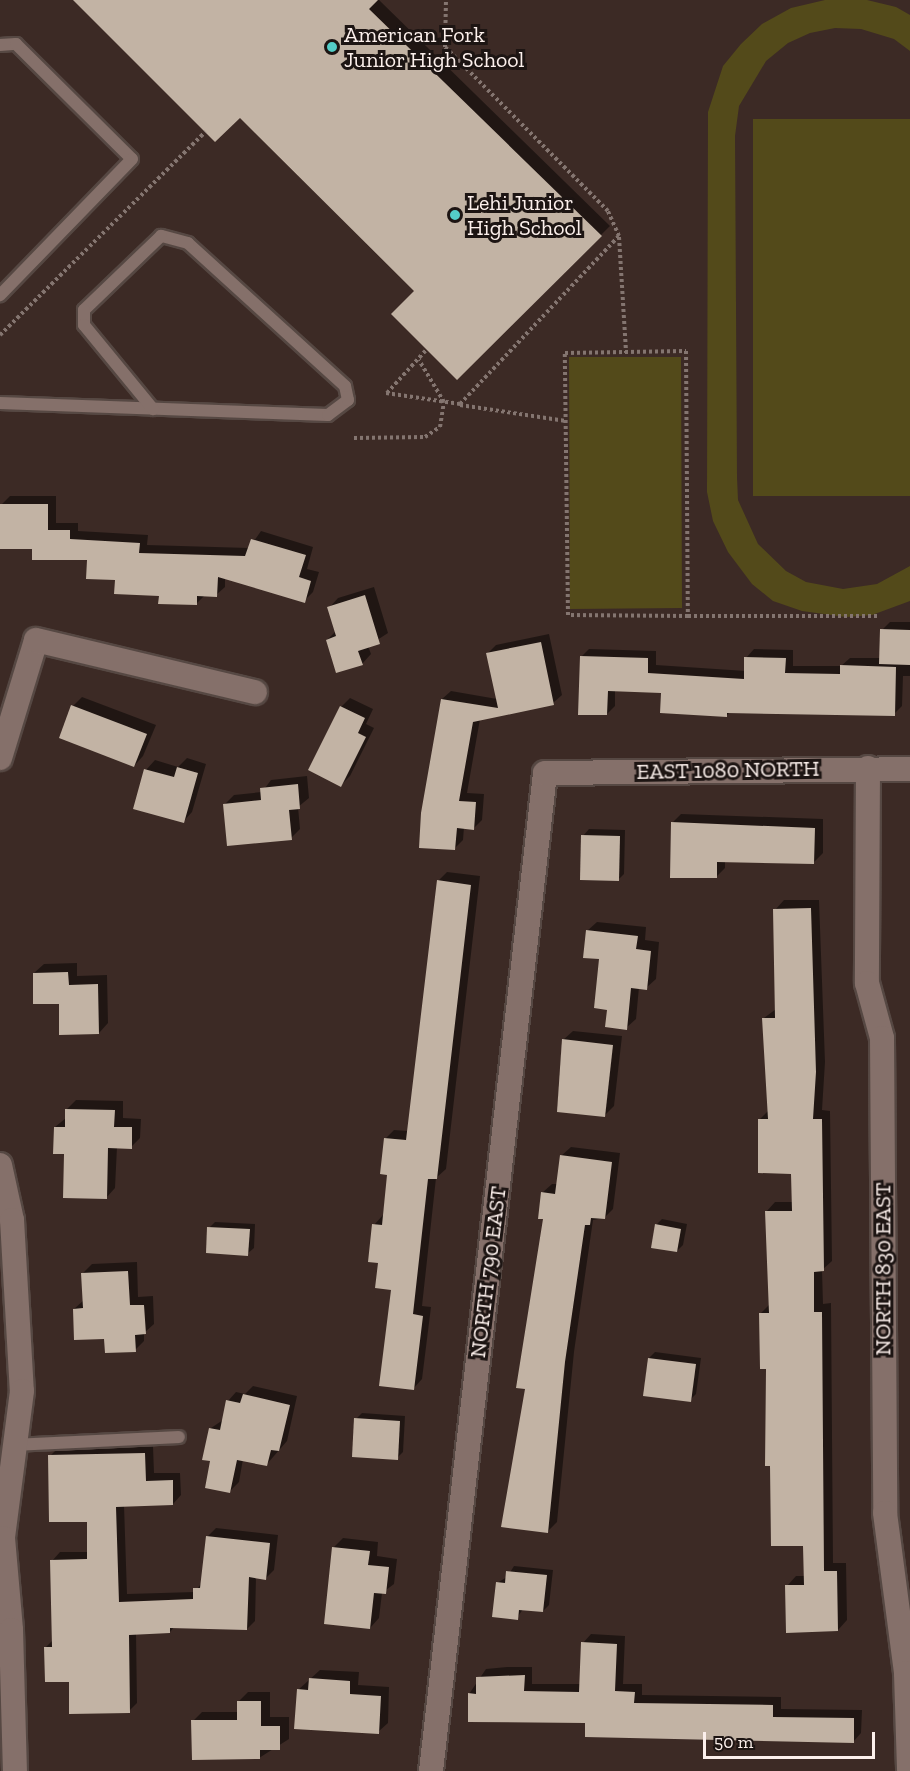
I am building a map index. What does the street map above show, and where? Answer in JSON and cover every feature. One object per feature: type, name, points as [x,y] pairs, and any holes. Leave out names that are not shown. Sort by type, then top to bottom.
[{"type":"street","points":[[0,758],[36,640],[255,692]]},
{"type":"street","name":"NORTH 830 EAST","points":[[868,768],[867,983],[882,1038],[885,1513],[906,1673],[909,1771]]},
{"type":"street","name":"EAST 1080 NORTH","points":[[545,773],[910,769]]},
{"type":"street","name":"NORTH 790 EAST","points":[[431,1771],[545,773]]},
{"type":"street","points":[[0,1165],[12,1220],[22,1391],[3,1538],[15,1771]]},
{"type":"lane","points":[[0,45],[16,44],[132,159],[0,295]]},
{"type":"lane","points":[[0,404],[328,415],[348,399],[345,386],[188,243],[161,236],[84,310],[84,325],[153,409]]},
{"type":"lane","points":[[14,1445],[179,1437]]},
{"type":"path","points":[[446,0],[446,47],[608,211],[620,236],[626,352]]},
{"type":"path","points":[[0,335],[205,132]]},
{"type":"path","points":[[460,404],[620,236]]},
{"type":"path","points":[[427,349],[386,393],[566,421]]},
{"type":"path","points":[[688,616],[686,351],[565,353],[568,615],[688,616],[877,616]]},
{"type":"path","points":[[354,438],[425,437],[440,427],[444,402],[419,360]]},
{"type":"shaded area","points":[[825,0],[867,0],[896,7],[910,15],[910,51],[894,39],[861,29],[835,28],[810,33],[788,43],[766,61],[739,106],[735,136],[737,477],[738,500],[758,544],[786,571],[806,582],[843,589],[877,584],[910,566],[910,601],[872,615],[846,617],[802,611],[773,601],[752,584],[728,552],[713,521],[707,492],[708,112],[723,66],[741,44],[762,24],[791,8]]},
{"type":"shaded area","points":[[753,119],[910,119],[910,496],[753,496]]},
{"type":"shaded area","points":[[569,357],[681,357],[682,608],[570,609]]},
{"type":"building","points":[[73,0],[378,0],[369,9],[602,236],[457,380],[391,314],[414,291],[240,118],[215,142]]},
{"type":"building","points":[[0,504],[48,504],[48,530],[70,530],[70,539],[140,543],[139,553],[245,556],[251,539],[306,555],[299,577],[311,581],[305,603],[218,577],[217,597],[197,596],[197,605],[158,604],[159,596],[114,594],[115,580],[86,579],[87,560],[32,560],[32,549],[0,549]]},
{"type":"building","points":[[365,595],[380,644],[358,651],[363,665],[336,673],[326,640],[336,636],[327,607]]},
{"type":"building","points":[[880,629],[910,630],[910,665],[879,664]]},
{"type":"building","points":[[541,642],[554,705],[473,722],[459,801],[476,802],[474,830],[457,828],[455,850],[419,848],[421,813],[441,699],[498,708],[486,653]]},
{"type":"building","points":[[580,656],[648,658],[648,673],[744,679],[744,657],[786,658],[785,673],[840,674],[840,665],[896,667],[895,716],[727,713],[727,717],[660,713],[661,693],[608,691],[607,715],[578,715]]},
{"type":"building","points":[[71,705],[147,734],[134,767],[59,738]]},
{"type":"building","points":[[340,706],[365,718],[358,733],[366,737],[341,787],[308,770]]},
{"type":"building","points":[[177,767],[198,773],[184,823],[133,809],[144,769],[174,777]]},
{"type":"building","points":[[298,784],[300,809],[289,810],[292,840],[227,846],[223,804],[261,800],[260,788]]},
{"type":"building","points":[[671,822],[815,828],[814,864],[717,862],[717,878],[670,878]]},
{"type":"building","points":[[581,835],[620,836],[619,881],[580,880]]},
{"type":"building","points":[[437,880],[471,885],[437,1179],[428,1179],[413,1314],[423,1316],[414,1390],[379,1386],[391,1290],[375,1288],[378,1263],[368,1262],[372,1224],[382,1225],[387,1175],[380,1174],[384,1138],[406,1140]]},
{"type":"building","points":[[811,908],[816,1072],[813,1119],[822,1119],[824,1271],[814,1272],[814,1312],[822,1312],[824,1571],[837,1571],[838,1631],[786,1633],[785,1585],[804,1585],[803,1546],[771,1546],[770,1466],[765,1466],[766,1369],[760,1369],[759,1313],[769,1313],[765,1211],[792,1211],[791,1174],[758,1173],[758,1119],[768,1119],[762,1018],[775,1018],[773,909]]},
{"type":"building","points":[[586,930],[638,936],[636,949],[651,951],[647,990],[631,988],[627,1030],[605,1027],[607,1010],[594,1008],[599,959],[583,958]]},
{"type":"building","points":[[68,972],[69,985],[98,984],[99,1034],[59,1035],[59,1004],[33,1004],[33,973]]},
{"type":"building","points":[[562,1039],[613,1045],[605,1117],[557,1112]]},
{"type":"building","points":[[65,1109],[115,1110],[114,1127],[132,1127],[132,1149],[108,1148],[107,1199],[63,1198],[64,1154],[53,1154],[54,1127],[65,1127]]},
{"type":"building","points":[[560,1155],[612,1162],[605,1219],[591,1218],[590,1225],[585,1225],[565,1362],[548,1533],[501,1527],[525,1389],[516,1388],[543,1219],[538,1219],[541,1192],[555,1194]]},
{"type":"building","points":[[655,1224],[681,1229],[677,1252],[651,1248]]},
{"type":"building","points":[[207,1227],[250,1229],[248,1256],[206,1253]]},
{"type":"building","points":[[128,1271],[130,1305],[144,1305],[146,1334],[135,1335],[136,1352],[105,1353],[104,1339],[74,1340],[73,1309],[83,1308],[81,1273]]},
{"type":"building","points":[[648,1358],[696,1364],[691,1402],[643,1396]]},
{"type":"building","points":[[243,1394],[290,1405],[279,1451],[271,1450],[267,1466],[237,1460],[230,1493],[205,1488],[210,1461],[202,1460],[209,1428],[220,1430],[226,1400],[240,1403]]},
{"type":"building","points":[[354,1418],[400,1421],[398,1460],[352,1457]]},
{"type":"building","points":[[145,1453],[146,1481],[173,1480],[173,1505],[116,1507],[119,1602],[193,1599],[193,1588],[200,1588],[206,1536],[270,1543],[266,1580],[249,1577],[247,1630],[170,1628],[170,1633],[129,1635],[130,1713],[69,1714],[69,1682],[45,1682],[44,1647],[52,1647],[50,1560],[87,1559],[87,1522],[49,1522],[48,1455]]},
{"type":"building","points":[[332,1547],[370,1551],[368,1565],[389,1567],[386,1594],[374,1593],[370,1629],[324,1624]]},
{"type":"building","points":[[506,1571],[547,1575],[543,1612],[519,1610],[518,1620],[492,1617],[496,1582],[505,1583]]},
{"type":"building","points":[[581,1642],[617,1644],[615,1691],[635,1692],[634,1703],[773,1705],[773,1717],[854,1718],[854,1743],[585,1737],[585,1723],[468,1722],[468,1693],[476,1694],[476,1677],[525,1675],[524,1691],[579,1692]]},
{"type":"building","points":[[309,1678],[350,1681],[350,1694],[381,1696],[379,1734],[294,1729],[297,1689],[308,1690]]},
{"type":"building","points":[[237,1701],[261,1701],[261,1726],[280,1726],[280,1750],[260,1750],[260,1759],[192,1760],[191,1720],[237,1720]]},
{"type":"place","name":"American Fork Junior High School","points":[[332,47]]},
{"type":"place","name":"Lehi Junior High School","points":[[455,215]]}]
